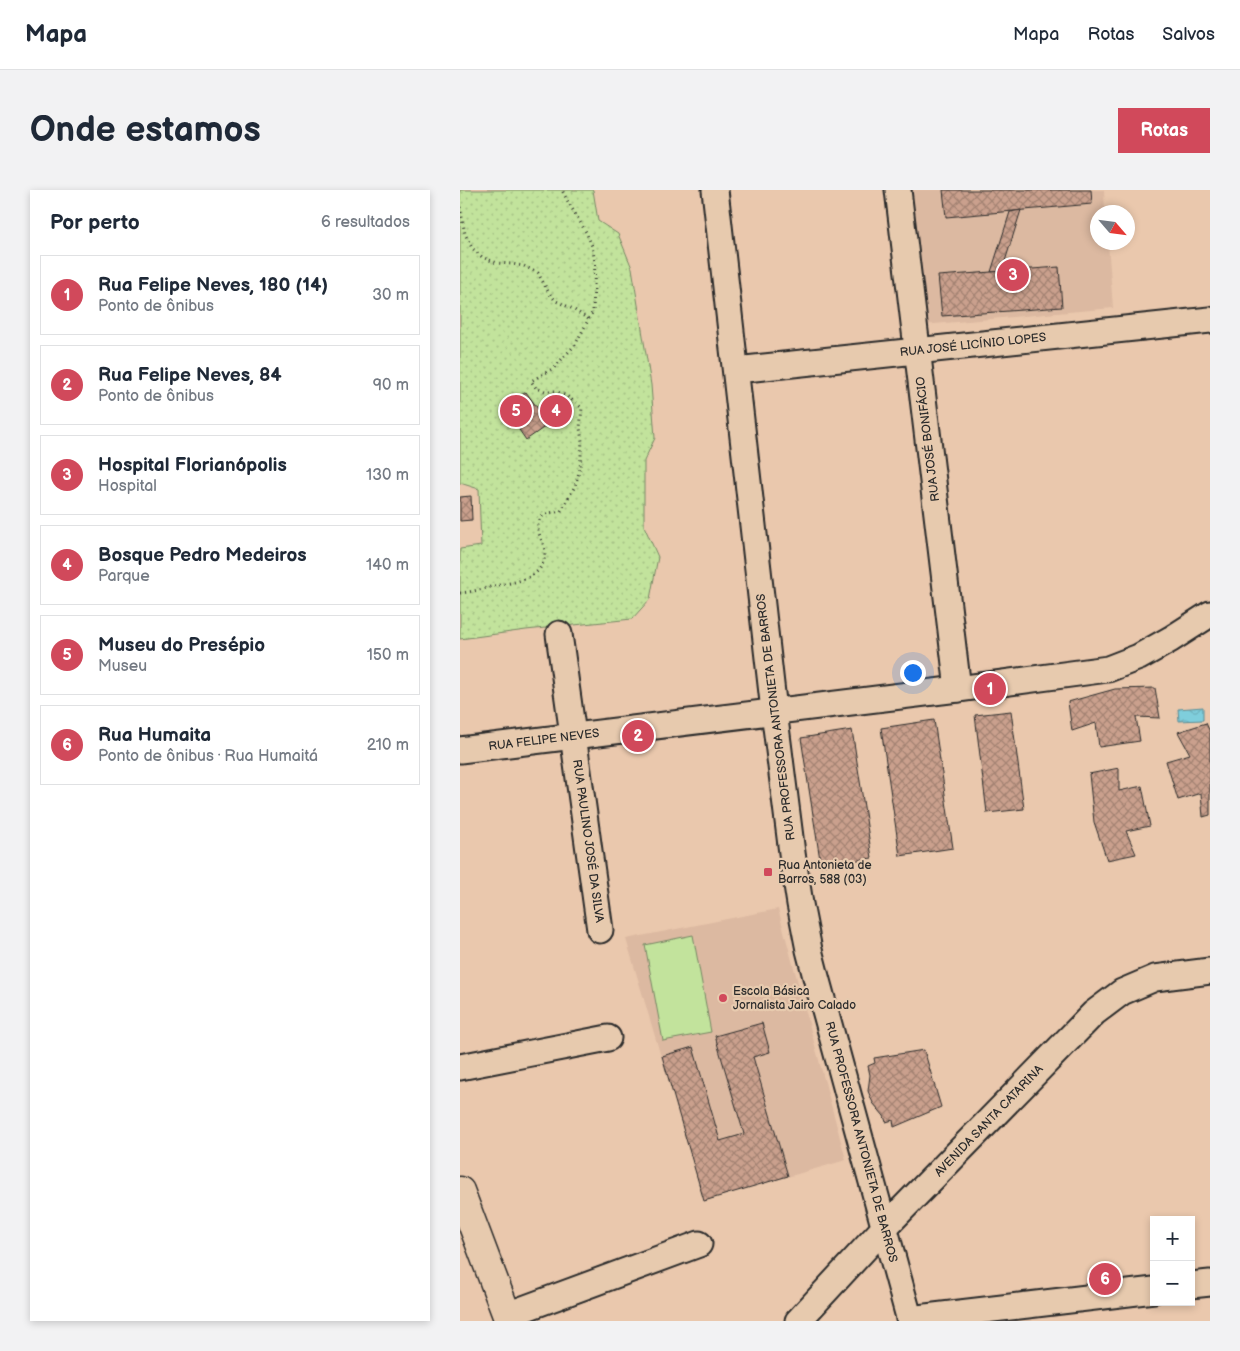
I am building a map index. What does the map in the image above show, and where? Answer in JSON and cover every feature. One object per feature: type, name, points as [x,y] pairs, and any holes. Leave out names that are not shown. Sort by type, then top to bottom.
[{"type":"main road","points":[[460,1191],[508,1318]]},
{"type":"street","name":"RUA PROFESSORA ANTONIETA DE BARROS","points":[[715,190],[792,853],[809,950],[909,1320]]},
{"type":"street","name":"RUA JOSÉ BONIFÁCIO","points":[[898,190],[958,689]]},
{"type":"street","name":"RUA JOSÉ LICÍNIO LOPES","points":[[736,370],[1210,320]]},
{"type":"street","name":"RUA FELIPE NEVES","points":[[460,750],[1108,669],[1139,657],[1210,614]]},
{"type":"street","name":"RUA PAULINO JOSÉ DA SILVA","points":[[559,634],[600,930]]},
{"type":"street","name":"AVENIDA SANTA CATARINA","points":[[798,1321],[884,1228],[1094,1013],[1122,992],[1155,978],[1210,971]]},
{"type":"street","points":[[460,1067],[608,1038]]},
{"type":"street","points":[[508,1318],[699,1244]]},
{"type":"street","points":[[1195,1285],[1210,1283]]},
{"type":"street","points":[[909,1320],[1150,1290]]},
{"type":"path","points":[[460,593],[527,579],[537,572],[545,552],[538,532],[539,520],[545,514],[561,511],[575,486],[580,469],[582,408],[567,396],[555,391],[545,391],[536,388],[531,381],[554,368],[575,345],[593,311],[594,262],[592,246],[562,190]]},
{"type":"path","points":[[460,207],[465,234],[472,248],[482,257],[497,263],[524,266],[538,273],[549,294],[556,301],[588,319]]},
{"type":"shaded area","points":[[906,190],[1104,190],[1105,205],[1090,205],[1090,250],[1109,250],[1113,308],[923,325]]},
{"type":"shaded area","name":"Escola Básica Jornalista Jairo Calado","points":[[778,909],[846,1160],[704,1201],[626,939]]},
{"type":"green space","points":[[460,190],[593,190],[598,221],[618,234],[632,268],[651,385],[655,438],[644,461],[644,526],[658,557],[650,599],[632,619],[460,639],[460,549],[481,546],[479,489],[460,483]]},
{"type":"green space","points":[[693,935],[711,1032],[663,1041],[645,945]]},
{"type":"water","points":[[1203,707],[1203,720],[1179,721],[1178,709]]},
{"type":"building","points":[[943,190],[1091,190],[1092,204],[946,217]]},
{"type":"building","points":[[1021,210],[1002,271],[991,272],[1010,212]]},
{"type":"building","points":[[1059,267],[1062,307],[942,316],[938,276]]},
{"type":"building","points":[[526,392],[549,424],[526,440],[504,408]]},
{"type":"building","points":[[471,496],[472,520],[460,521],[460,497]]},
{"type":"building","points":[[1155,688],[1160,718],[1136,717],[1140,741],[1099,747],[1096,723],[1072,731],[1068,702],[1115,689]]},
{"type":"building","points":[[1011,711],[1024,809],[987,813],[975,715]]},
{"type":"building","points":[[934,720],[953,848],[900,856],[881,728]]},
{"type":"building","points":[[1206,723],[1210,732],[1210,815],[1203,817],[1201,793],[1178,800],[1166,761],[1190,754],[1178,732]]},
{"type":"building","points":[[852,730],[872,858],[821,866],[801,738]]},
{"type":"building","points":[[1119,768],[1119,791],[1142,786],[1150,826],[1126,831],[1136,854],[1107,860],[1094,822],[1089,774]]},
{"type":"building","points":[[762,1023],[770,1052],[753,1057],[788,1176],[704,1201],[662,1056],[693,1047],[720,1141],[744,1134],[715,1036]]},
{"type":"building","points":[[924,1050],[941,1107],[894,1127],[893,1120],[886,1122],[884,1116],[873,1103],[868,1091],[870,1075],[868,1066],[875,1063],[874,1058]]},
{"type":"place","name":"Hospital Florianópolis","points":[[1013,275]]},
{"type":"place","name":"Museu do Presépio","points":[[516,411]]},
{"type":"place","name":"Bosque Pedro Medeiros","points":[[556,411]]},
{"type":"place","name":"Rua Felipe Neves, 180 (14)","points":[[990,689]]},
{"type":"place","name":"Rua Felipe Neves, 84","points":[[638,736]]},
{"type":"place","name":"Rua Antonieta de Barros, 588 (03)","points":[[768,872]]},
{"type":"place","name":"Escola Básica Jornalista Jairo Calado","points":[[723,998]]},
{"type":"place","name":"Rua Humaita","points":[[1105,1279]]}]
